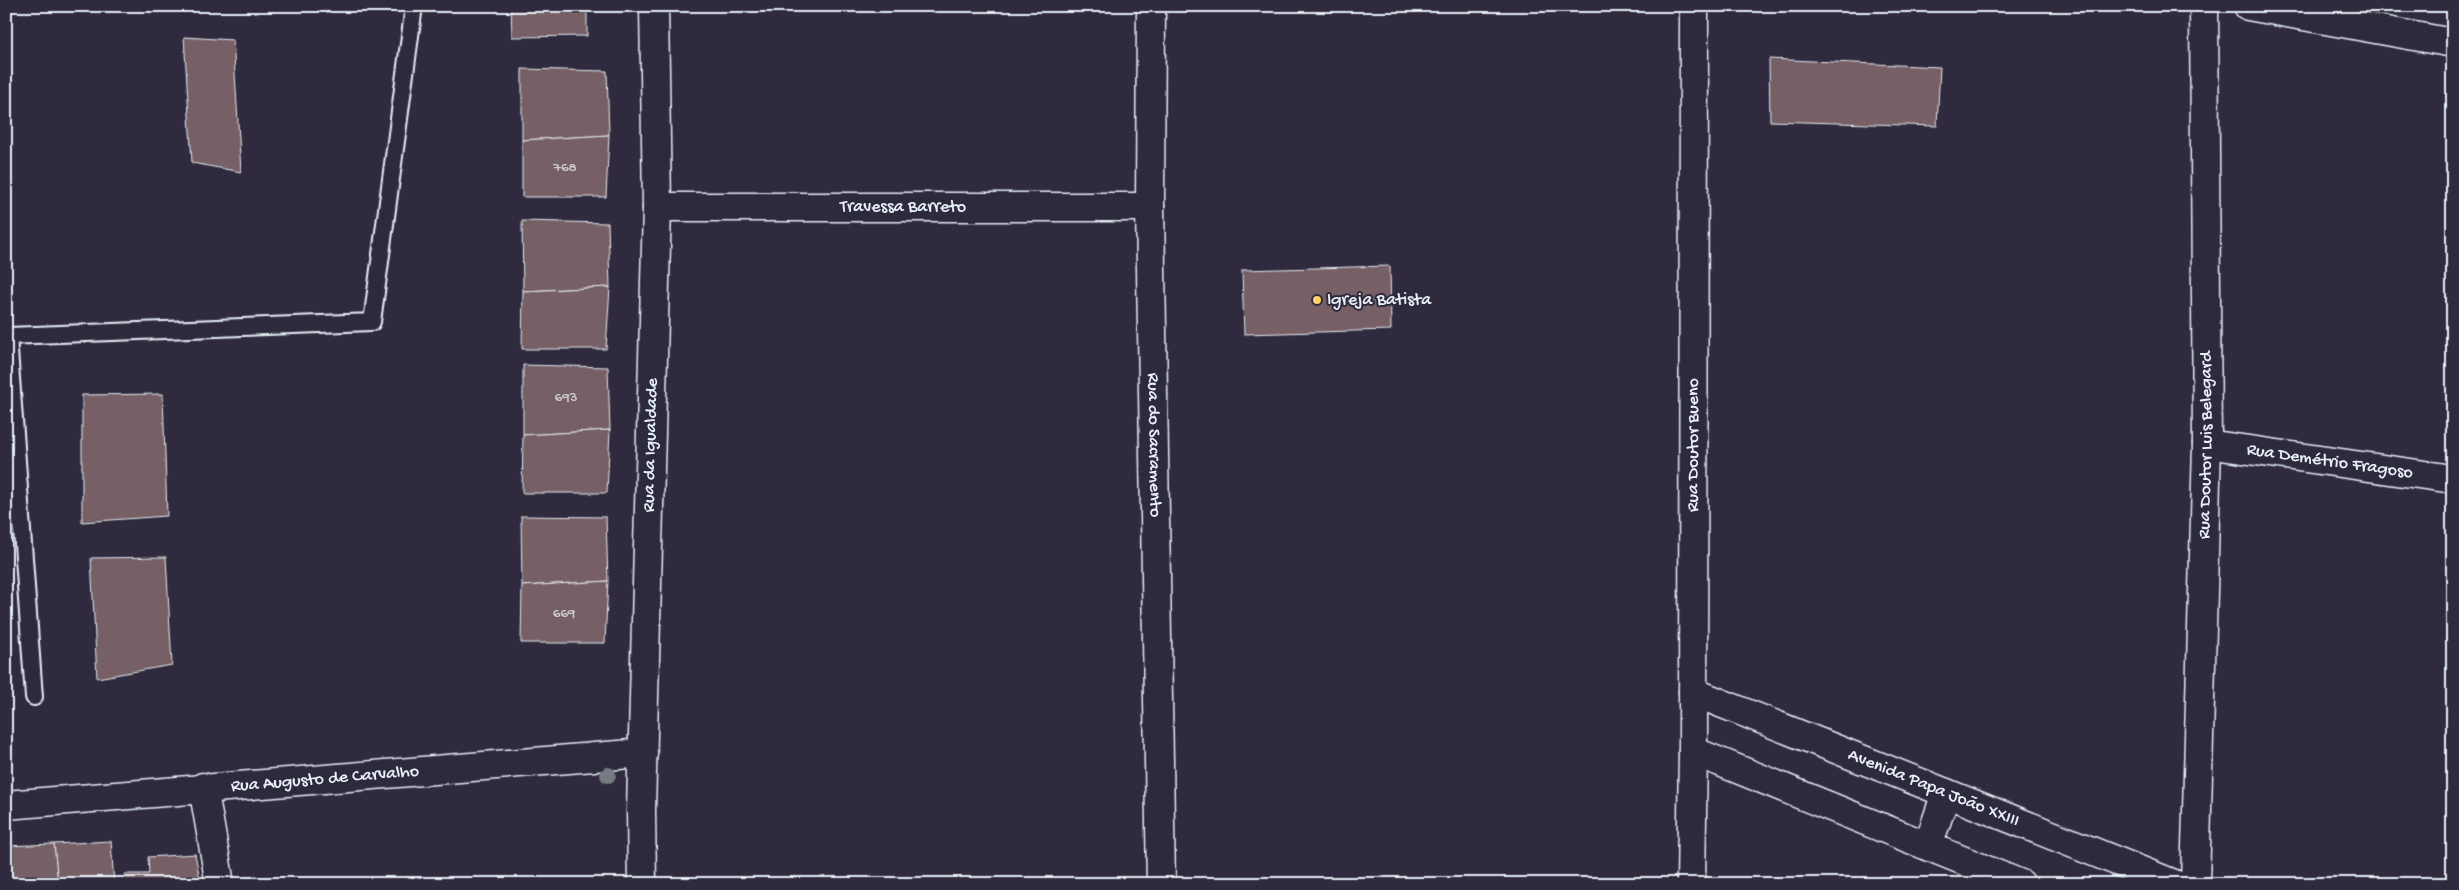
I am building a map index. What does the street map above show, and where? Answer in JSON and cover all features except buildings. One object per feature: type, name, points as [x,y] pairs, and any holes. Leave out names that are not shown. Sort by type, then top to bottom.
[{"type":"street","name":"Rua da Igualdade","points":[[642,884],[641,810],[657,207],[654,6]]},
{"type":"street","name":"Rua do Sacramento","points":[[1151,6],[1150,207],[1161,884]]},
{"type":"street","name":"Rua Doutor Bueno","points":[[1690,884],[1693,751],[1694,6]]},
{"type":"street","name":"Rua Doutor Luis Belegard","points":[[2195,884],[2207,444],[2204,6]]},
{"type":"street","points":[[2248,6],[2453,43]]},
{"type":"street","name":"Travessa Barreto","points":[[657,207],[1150,207]]},
{"type":"street","name":"Rua Demétrio Fragoso","points":[[2207,444],[2453,479]]},
{"type":"street","name":"Avenida Papa João XXIII","points":[[1693,692],[2174,884]]},
{"type":"street","points":[[1693,751],[2021,884]]},
{"type":"street","name":"Rua Augusto de Carvalho","points":[[6,805],[203,787],[643,753]]},
{"type":"street","points":[[203,787],[220,884]]},
{"type":"street","points":[[1928,846],[1946,793]]},
{"type":"lane","points":[[34,697],[8,336],[372,322],[414,6]]},
{"type":"place","name":"Igreja Batista","points":[[1317,300]]}]
